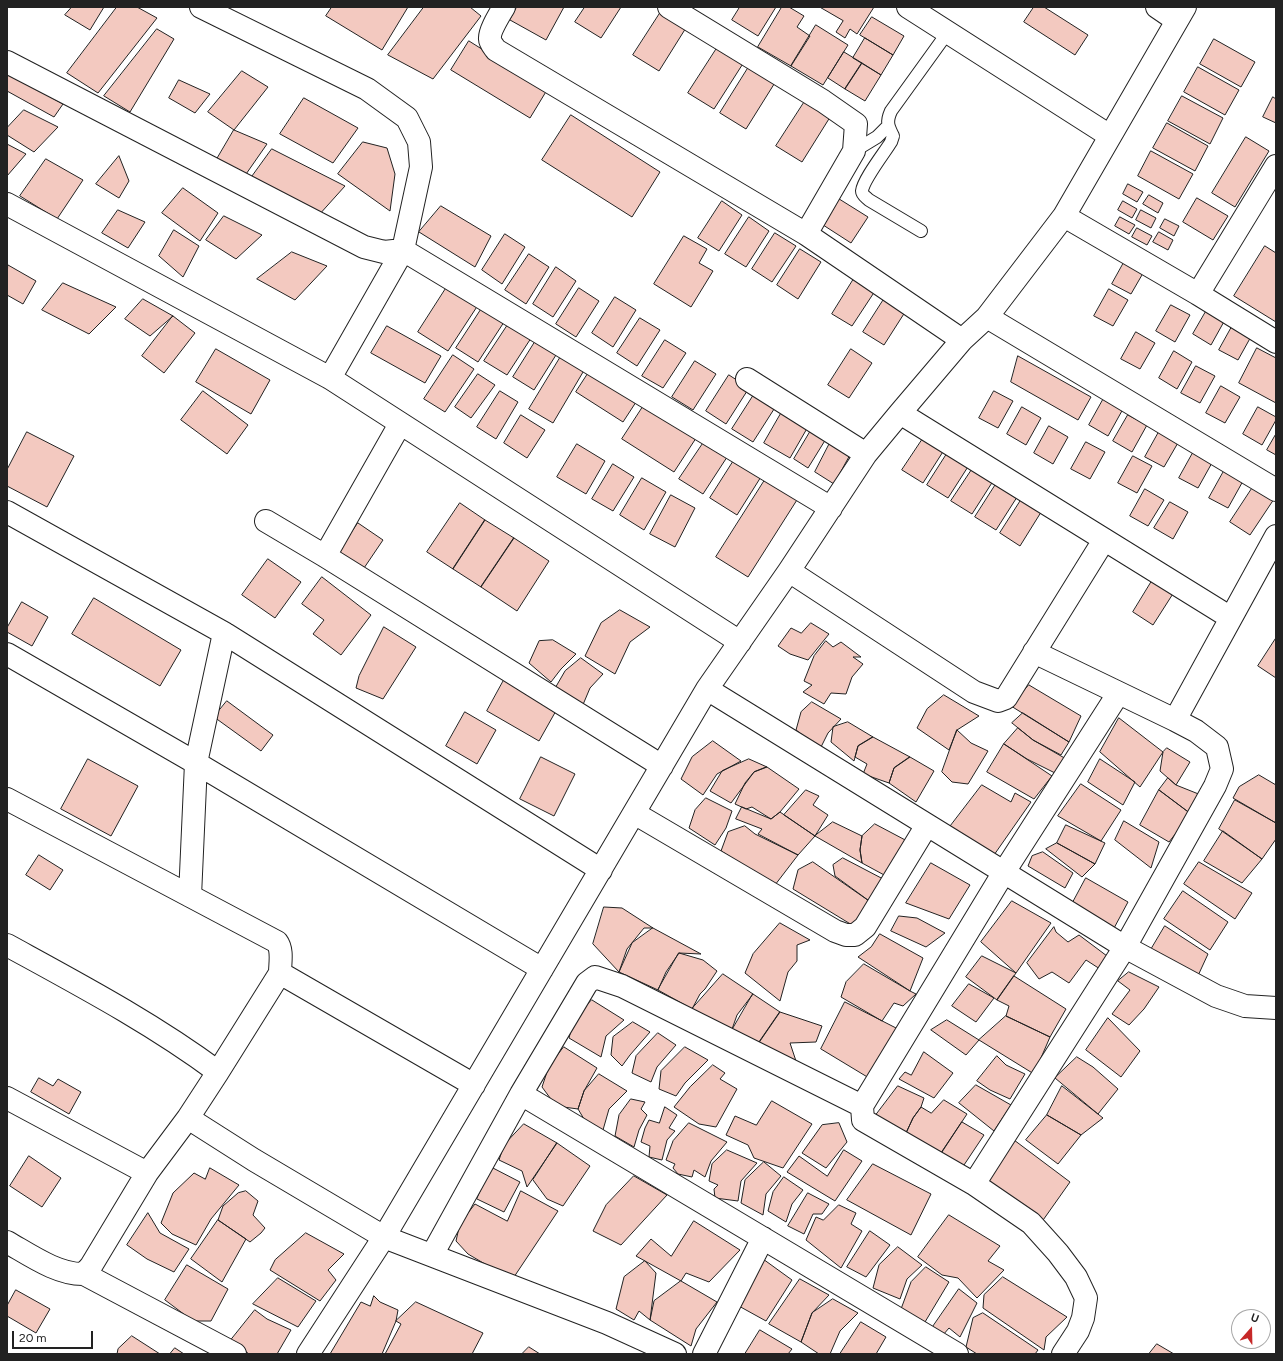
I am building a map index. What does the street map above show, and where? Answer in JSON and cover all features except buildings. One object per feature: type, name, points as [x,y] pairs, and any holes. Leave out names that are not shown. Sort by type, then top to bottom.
[{"type":"street","points":[[201,7],[367,89],[408,118],[419,142],[421,167],[403,250],[330,378]]},
{"type":"street","points":[[504,7],[489,38],[491,44],[496,50],[806,234],[962,340]]},
{"type":"street","points":[[669,7],[823,101],[856,124],[854,151],[806,234]]},
{"type":"street","points":[[908,7],[1110,136]]},
{"type":"street","points":[[308,1354],[384,1237],[707,689],[789,571],[866,454],[962,340],[987,317],[1064,216],[1181,13],[1157,7]]},
{"type":"street","points":[[7,62],[364,247],[384,252],[403,250],[831,508]]},
{"type":"street","points":[[1198,294],[1276,166]]},
{"type":"street","points":[[7,204],[330,378],[740,642]]},
{"type":"street","points":[[1064,216],[1198,294],[1276,342]]},
{"type":"street","points":[[987,317],[1276,490]]},
{"type":"street","points":[[747,379],[866,454]]},
{"type":"street","points":[[900,413],[1231,618]]},
{"type":"street","points":[[325,556],[400,424]]},
{"type":"street","points":[[7,512],[224,633],[601,870]]},
{"type":"street","points":[[266,521],[325,556],[662,766]]},
{"type":"street","points":[[1175,720],[1276,536]]},
{"type":"street","points":[[789,571],[974,692],[998,701],[1006,698],[1104,540]]},
{"type":"street","points":[[190,896],[196,763],[224,633]]},
{"type":"street","points":[[974,1184],[1125,947],[1215,786],[1222,769],[1217,747],[1196,731],[1034,652]]},
{"type":"street","points":[[7,654],[196,763],[542,969]]},
{"type":"street","points":[[707,689],[1125,947],[1216,996],[1245,1006],[1273,1002]]},
{"type":"street","points":[[1063,1354],[1078,1332],[1083,1318],[1086,1298],[1076,1278],[1058,1253],[1030,1223],[974,1184],[863,1120],[862,1106],[1004,872],[1118,694]]},
{"type":"street","points":[[7,799],[277,942],[280,946],[280,973],[188,1118],[147,1173],[91,1266],[84,1274]]},
{"type":"street","points":[[634,813],[836,931],[846,935],[855,936],[865,927],[927,825]]},
{"type":"street","points":[[7,945],[116,1004],[191,1052],[218,1072]]},
{"type":"street","points":[[280,973],[474,1085]]},
{"type":"street","points":[[432,1256],[521,1094],[587,983],[595,977],[622,986],[862,1106]]},
{"type":"street","points":[[521,1094],[957,1354]]},
{"type":"street","points":[[7,1098],[147,1173]]},
{"type":"street","points":[[188,1118],[254,1160],[384,1237],[607,1323],[675,1354]]},
{"type":"street","points":[[704,1354],[762,1238]]},
{"type":"street","points":[[7,1242],[56,1269],[74,1274],[84,1274],[235,1354]]},
{"type":"lane","points":[[921,231],[869,200],[863,196],[862,192],[864,183],[891,142],[893,136],[888,126],[888,118],[891,111],[948,32]]},
{"type":"lane","points":[[854,151],[877,137],[888,126]]}]
